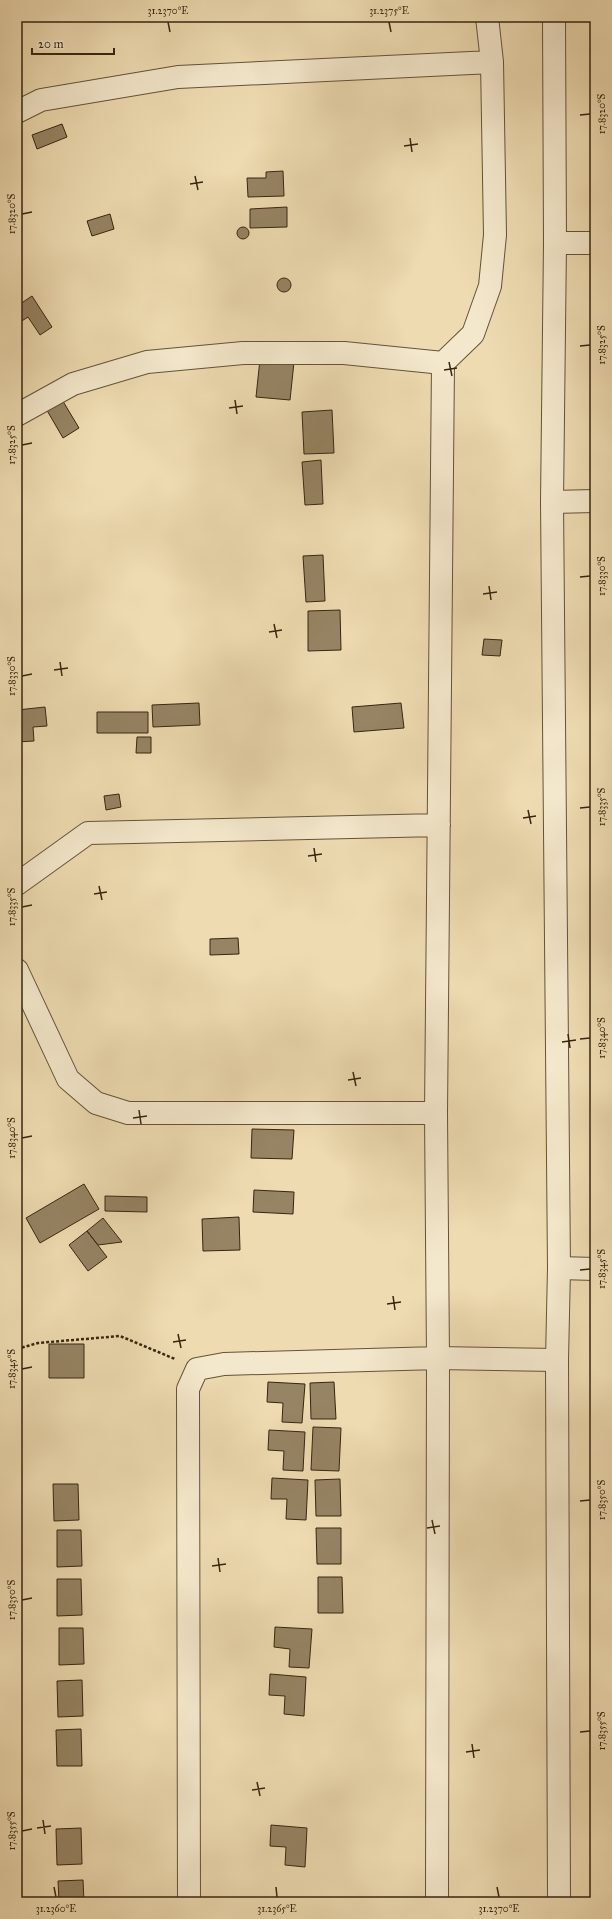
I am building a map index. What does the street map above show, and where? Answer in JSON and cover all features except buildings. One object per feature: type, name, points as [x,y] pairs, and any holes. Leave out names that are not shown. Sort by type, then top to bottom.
[{"type":"street","points":[[437,1902],[438,1358],[436,1113],[443,363],[473,334],[490,286],[495,235],[492,62],[487,17]]},
{"type":"street","points":[[554,17],[555,243],[552,502],[559,1268],[557,1360],[559,1902]]},
{"type":"street","points":[[17,112],[41,100],[178,77],[492,62]]},
{"type":"street","points":[[555,243],[595,242]]},
{"type":"street","points":[[17,415],[73,384],[147,362],[243,353],[344,353],[443,363]]},
{"type":"street","points":[[552,502],[595,501]]},
{"type":"street","points":[[17,884],[88,833],[439,825]]},
{"type":"street","points":[[17,970],[68,1079],[96,1103],[128,1113],[436,1113]]},
{"type":"street","points":[[559,1268],[595,1270]]},
{"type":"street","points":[[189,1902],[188,1389],[197,1369],[224,1364],[438,1358],[557,1360]]},
{"type":"path","points":[[17,1348],[38,1343],[120,1336],[197,1369]]}]
